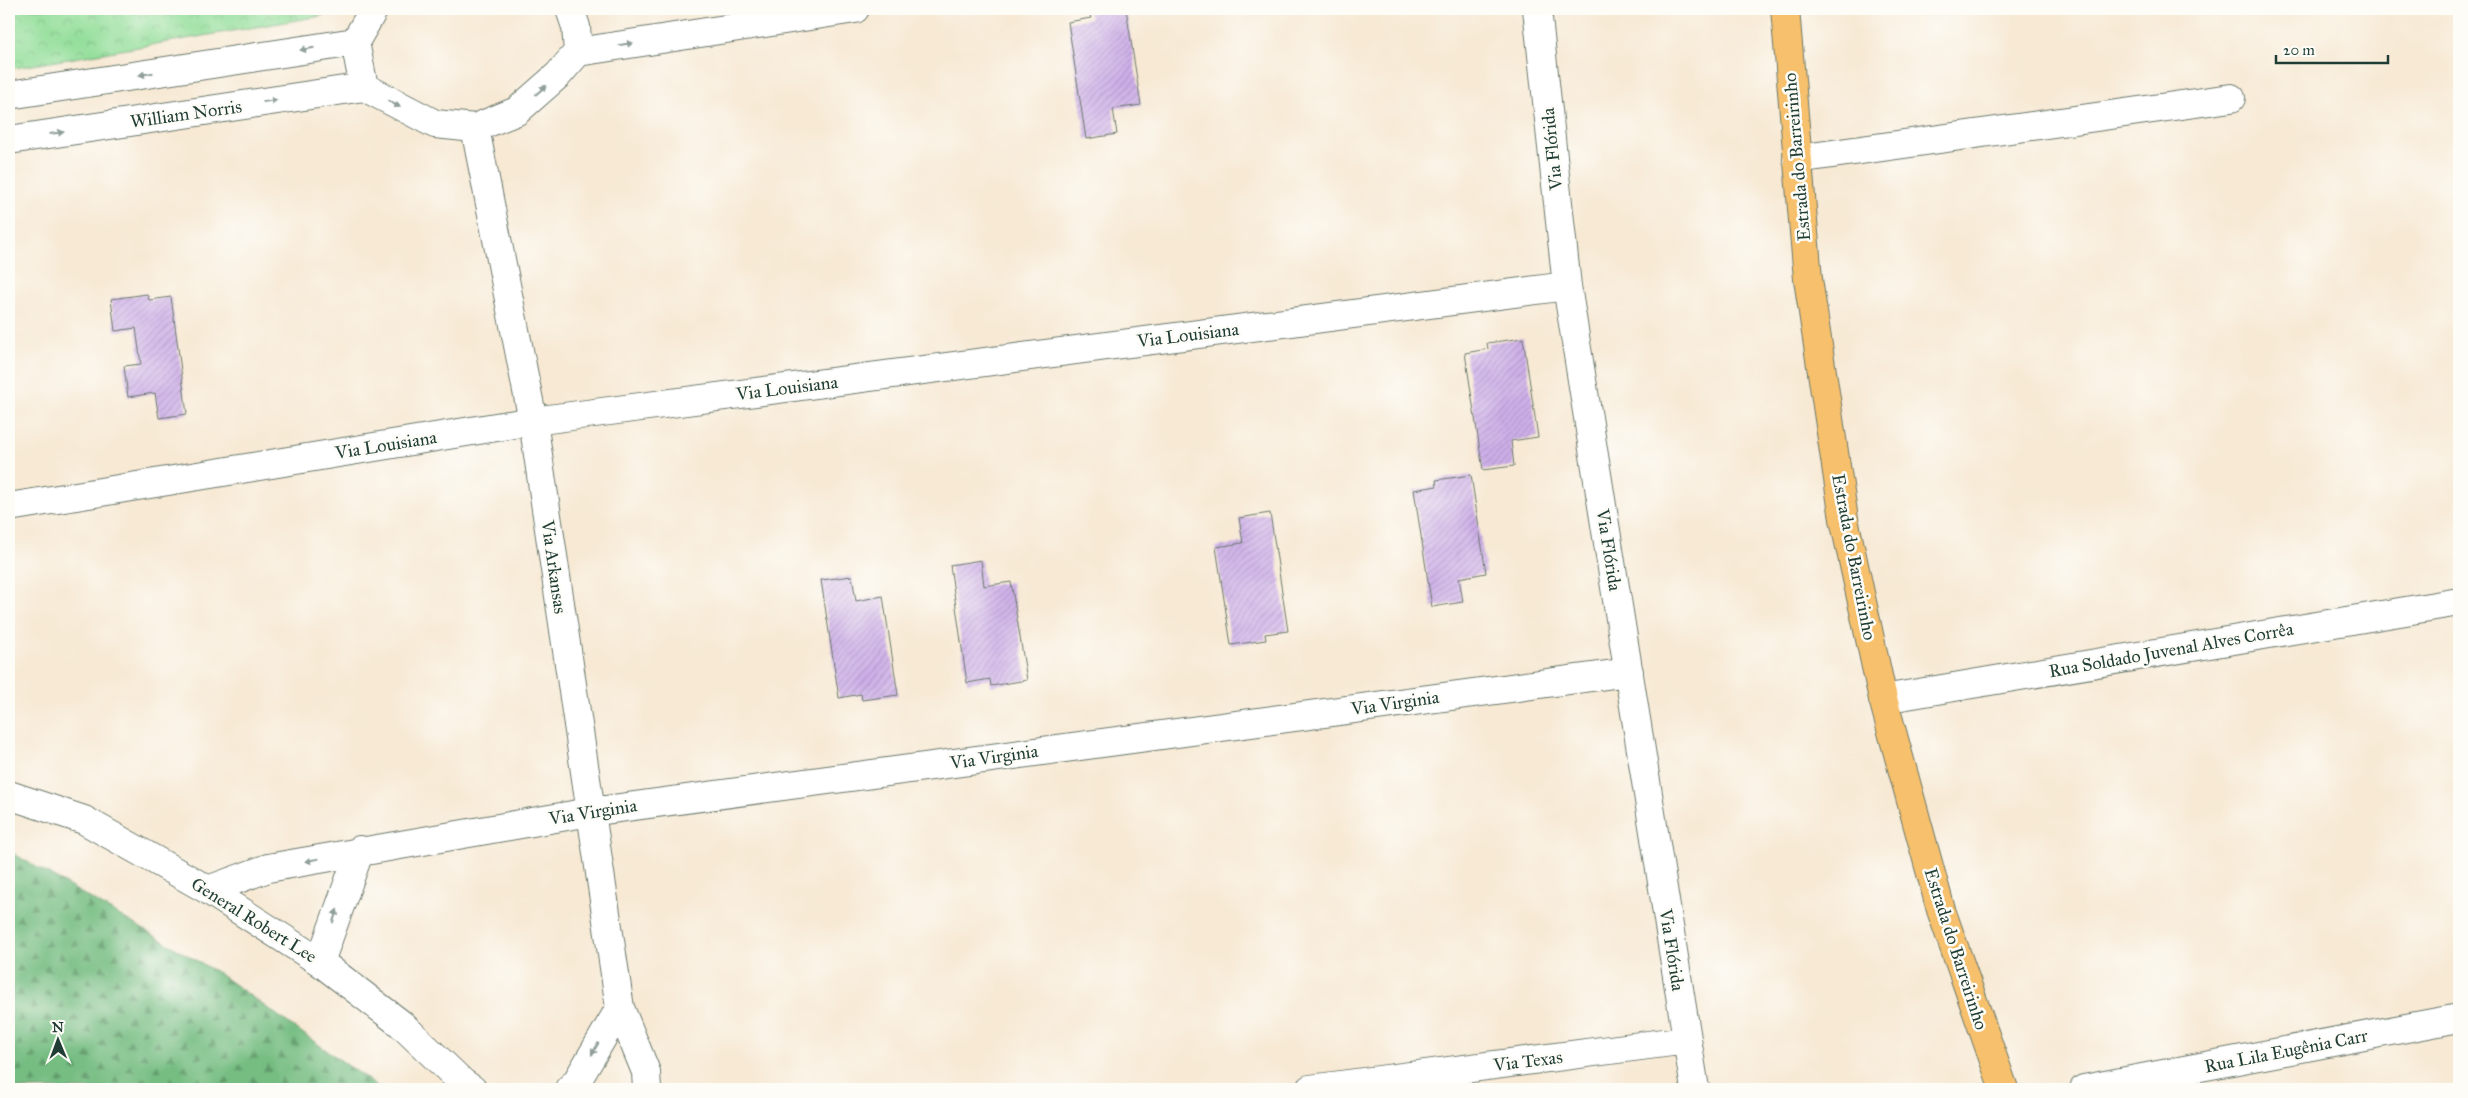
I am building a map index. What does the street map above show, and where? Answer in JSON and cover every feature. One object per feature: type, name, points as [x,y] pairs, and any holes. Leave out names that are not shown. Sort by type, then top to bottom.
[{"type":"main road","name":"Estrada do Barreirinho","points":[[1785,9],[1808,279],[1844,519],[1883,699],[1941,910],[2004,1089]]},
{"type":"street","points":[[374,9],[355,42],[364,87],[435,124],[475,128],[517,111],[558,75],[578,52],[854,9]]},
{"type":"street","points":[[570,9],[576,27],[578,52]]},
{"type":"street","name":"Via Flórida","points":[[1537,9],[1567,286],[1695,1089]]},
{"type":"street","points":[[9,95],[355,42]]},
{"type":"street","name":"William Norris","points":[[9,140],[364,87]]},
{"type":"street","points":[[1797,159],[2231,98]]},
{"type":"street","name":"Via Arkansas","points":[[475,128],[533,421],[620,1008],[646,1072],[647,1089]]},
{"type":"street","name":"Via Louisiana","points":[[9,507],[533,421],[1567,286]]},
{"type":"street","name":"Rua Soldado Juvenal Alves Corrêa","points":[[1883,699],[2459,602]]},
{"type":"street","name":"Via Virginia","points":[[208,890],[268,868],[360,850],[590,812],[1628,672]]},
{"type":"street","name":"General Robert Lee","points":[[9,795],[84,820],[208,890],[320,962],[401,1024],[463,1083],[472,1089]]},
{"type":"street","points":[[320,962],[360,850]]},
{"type":"street","points":[[569,1089],[577,1081],[620,1008]]},
{"type":"street","name":"Rua Lila Eugênia Carr","points":[[2084,1089],[2459,1018]]},
{"type":"street","name":"Via Texas","points":[[1310,1089],[1687,1040]]},
{"type":"green space","points":[[9,9],[337,9],[321,16],[9,69]]},
{"type":"green space","points":[[9,851],[218,973],[381,1089],[9,1089]]},
{"type":"building","points":[[1126,9],[1141,105],[1113,109],[1117,134],[1086,139],[1068,22],[1091,18],[1089,12]]},
{"type":"building","points":[[147,294],[149,300],[171,297],[187,414],[159,418],[155,393],[128,397],[124,366],[141,364],[136,328],[115,331],[111,299]]},
{"type":"building","points":[[1523,338],[1538,437],[1511,441],[1514,466],[1483,470],[1465,353],[1488,349],[1487,343]]},
{"type":"building","points":[[1471,475],[1486,573],[1459,578],[1463,602],[1432,607],[1414,490],[1437,486],[1436,480]]},
{"type":"building","points":[[1270,513],[1288,631],[1265,634],[1266,640],[1231,645],[1216,547],[1243,543],[1239,518]]},
{"type":"building","points":[[981,560],[984,586],[1011,582],[1027,680],[991,686],[990,679],[967,683],[950,565]]},
{"type":"building","points":[[852,576],[856,601],[883,596],[898,695],[862,700],[861,694],[839,698],[821,580]]}]
